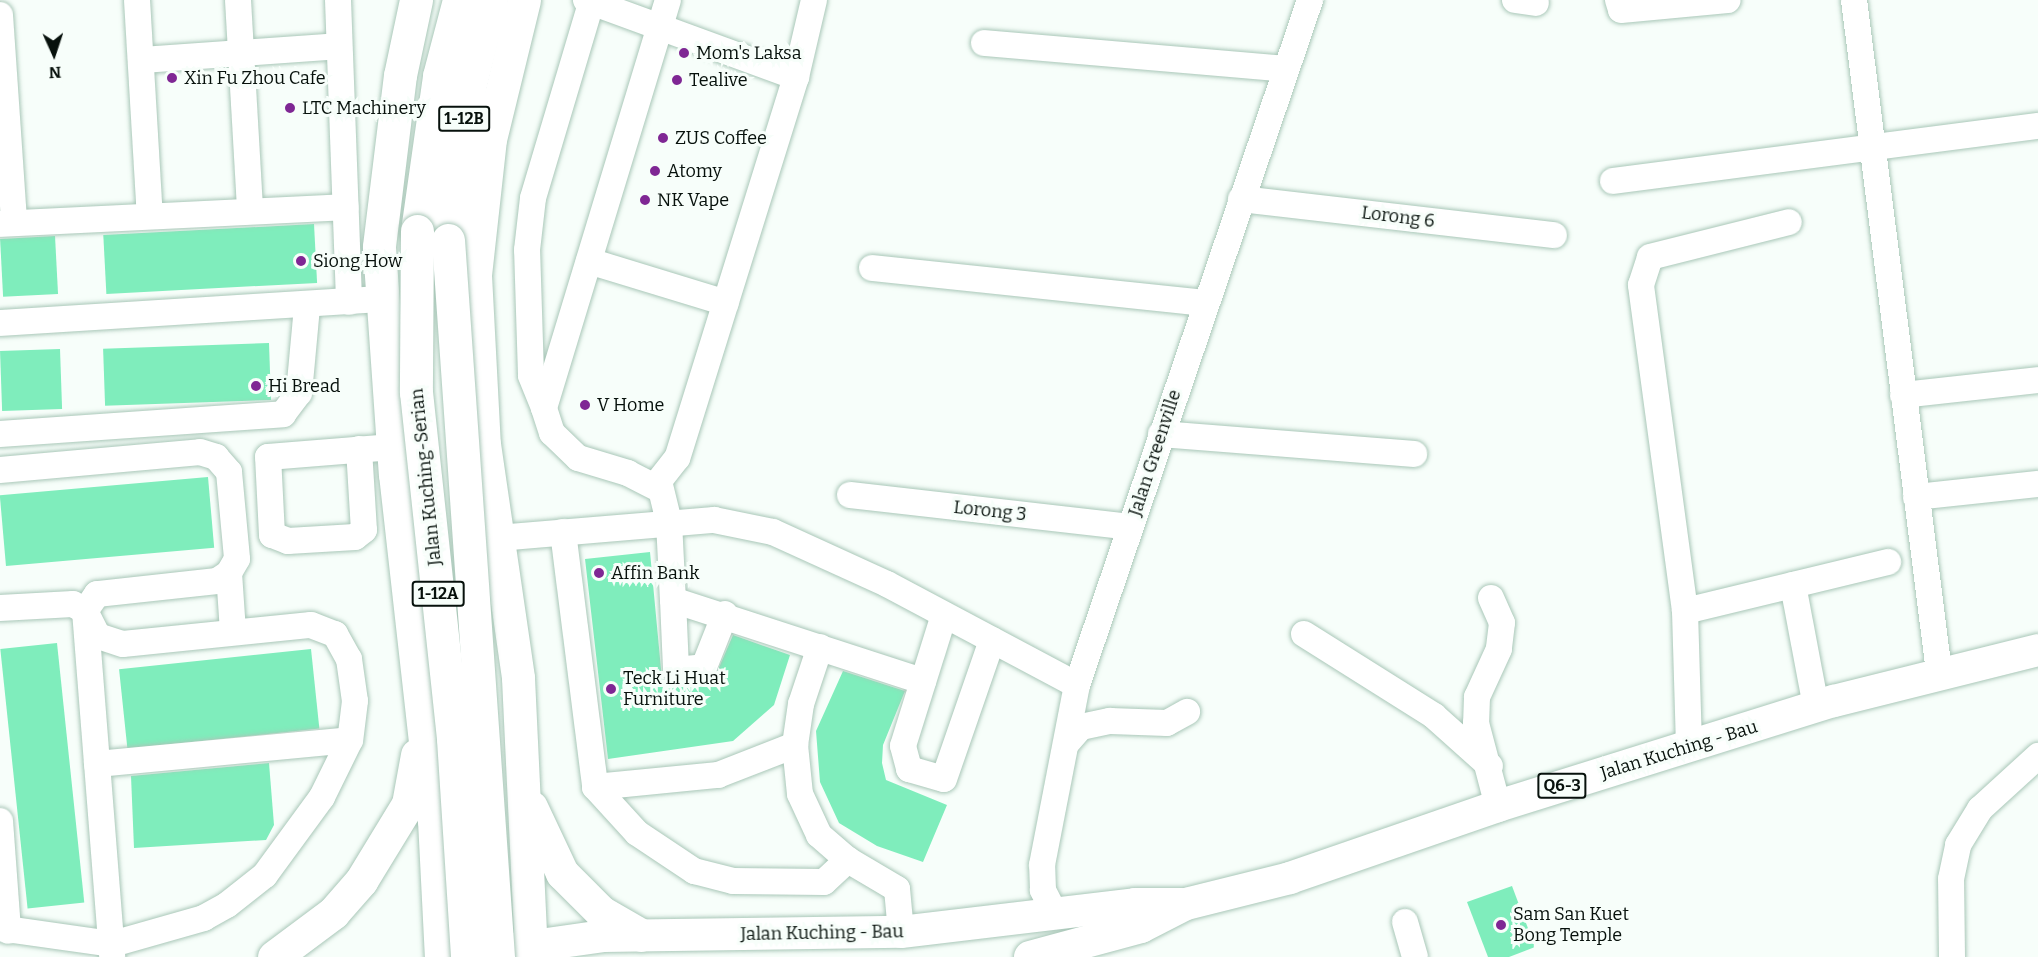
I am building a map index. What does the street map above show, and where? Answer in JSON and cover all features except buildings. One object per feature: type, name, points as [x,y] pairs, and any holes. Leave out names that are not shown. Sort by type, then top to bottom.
[{"type":"highway","points":[[416,0],[389,154],[379,247],[393,447],[422,714],[441,957]]},
{"type":"highway","name":"Jalan Kuching-Serian","points":[[459,0],[439,76],[417,231],[416,392],[453,739],[467,957]]},
{"type":"highway","name":"Jalan Kuching-Serian","points":[[490,0],[469,88],[448,240],[498,957]]},
{"type":"highway","points":[[524,0],[490,139],[476,244],[484,444],[518,678],[530,950]]},
{"type":"highway","points":[[274,957],[333,913],[387,842],[408,804],[422,714]]},
{"type":"highway","points":[[523,789],[562,873],[601,912],[642,935]]},
{"type":"main road","name":"Jalan Kuching - Bau","points":[[458,957],[642,935],[901,932],[1055,914],[1186,904],[1290,878],[1498,806],[1816,707],[1939,672],[2038,650]]},
{"type":"main road","name":"Jalan Kuching - Bau","points":[[1030,957],[1092,950],[1186,904]]},
{"type":"street","points":[[137,0],[150,216]]},
{"type":"street","points":[[237,0],[250,211]]},
{"type":"street","points":[[338,0],[349,302]]},
{"type":"street","points":[[725,614],[704,667],[676,670],[669,522],[657,488],[628,473],[578,458],[552,433],[531,375],[528,239],[533,198],[590,0],[659,28],[796,77]]},
{"type":"street","points":[[544,408],[668,0]]},
{"type":"street","points":[[657,488],[677,458],[796,77],[814,0]]},
{"type":"street","name":"Jalan Greenville","points":[[1055,914],[1042,890],[1042,865],[1077,685],[1204,303],[1310,0]]},
{"type":"street","points":[[1618,0],[1621,10],[1728,0]]},
{"type":"street","points":[[1854,0],[1870,149],[1939,672]]},
{"type":"street","points":[[0,15],[7,224],[346,207]]},
{"type":"street","points":[[984,43],[1285,69]]},
{"type":"street","points":[[141,60],[339,46]]},
{"type":"street","points":[[1613,181],[2038,126]]},
{"type":"street","name":"Lorong 6","points":[[1241,199],[1554,235]]},
{"type":"street","points":[[1689,746],[1685,611],[1641,285],[1650,257],[1789,222]]},
{"type":"street","points":[[589,261],[726,303]]},
{"type":"street","points":[[872,268],[1204,303]]},
{"type":"street","points":[[0,323],[307,306],[383,299]]},
{"type":"street","points":[[0,434],[282,414],[298,393],[307,306]]},
{"type":"street","points":[[1903,395],[2038,380]]},
{"type":"street","points":[[91,429],[94,462]]},
{"type":"street","points":[[1161,434],[1414,454]]},
{"type":"street","points":[[359,450],[364,530],[355,537],[288,541],[272,535],[268,457],[393,447]]},
{"type":"street","points":[[0,470],[200,452],[216,457],[229,472],[237,559],[229,573],[217,581],[97,594],[85,611],[112,950]]},
{"type":"street","points":[[1916,497],[2038,484]]},
{"type":"street","name":"Lorong 3","points":[[850,495],[1130,527]]},
{"type":"street","points":[[498,538],[714,520],[773,532],[944,615],[1077,685]]},
{"type":"street","points":[[563,532],[596,787],[637,833],[694,871],[733,881],[824,882],[848,860]]},
{"type":"street","points":[[1685,611],[1888,562]]},
{"type":"street","points":[[229,573],[233,631]]},
{"type":"street","points":[[1793,585],[1816,707]]},
{"type":"street","points":[[1491,598],[1502,623],[1499,649],[1477,697],[1476,723],[1490,766],[1498,806]]},
{"type":"street","points":[[673,600],[725,614],[923,681]]},
{"type":"street","points":[[0,608],[73,604],[85,611],[98,636],[123,644],[233,631],[311,625],[335,634],[349,659],[353,681],[350,740],[322,797],[265,874],[204,918],[112,950],[4,930],[0,821]]},
{"type":"street","points":[[944,615],[903,746],[905,765],[941,781],[992,640]]},
{"type":"street","points":[[1304,634],[1434,716],[1490,766]]},
{"type":"street","points":[[820,647],[801,705],[795,745],[800,794],[819,835],[848,860],[897,889],[901,932]]},
{"type":"street","points":[[1066,744],[1081,728],[1110,721],[1167,723],[1187,712]]},
{"type":"street","points":[[97,764],[350,740]]},
{"type":"street","points":[[596,787],[718,775],[795,745]]},
{"type":"street","points":[[1952,957],[1951,879],[1958,845],[1980,808],[2038,756]]},
{"type":"street","points":[[1405,922],[1415,957]]},
{"type":"place","name":"Mom's Laksa","points":[[684,53]]},
{"type":"place","name":"Xin Fu Zhou Cafe","points":[[172,78]]},
{"type":"place","name":"Tealive","points":[[677,80]]},
{"type":"place","name":"LTC Machinery","points":[[290,108]]},
{"type":"place","name":"ZUS Coffee","points":[[663,138]]},
{"type":"place","name":"Atomy","points":[[655,171]]},
{"type":"place","name":"NK Vape","points":[[645,200]]},
{"type":"place","name":"Siong How","points":[[301,261]]},
{"type":"place","name":"Hi Bread","points":[[256,386]]},
{"type":"place","name":"V Home","points":[[585,405]]},
{"type":"place","name":"Affin Bank","points":[[599,573]]},
{"type":"place","name":"Teck Li Huat Furniture","points":[[611,689]]},
{"type":"place","name":"Sam San Kuet Bong Temple","points":[[1501,925]]}]
